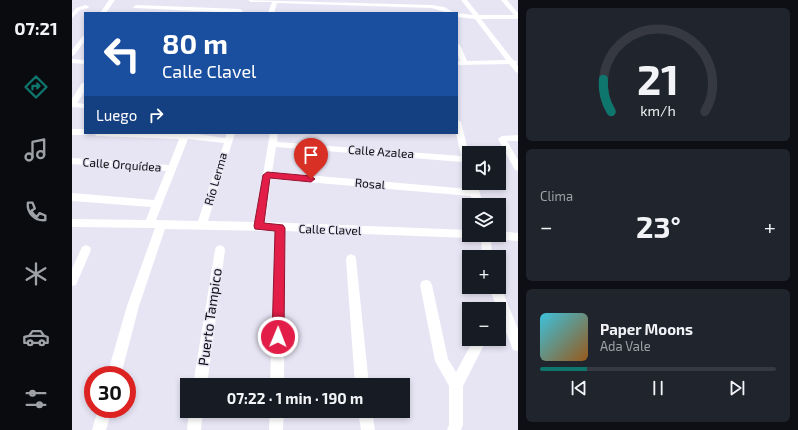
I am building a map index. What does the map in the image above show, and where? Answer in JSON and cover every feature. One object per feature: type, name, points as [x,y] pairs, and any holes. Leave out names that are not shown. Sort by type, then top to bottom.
[{"type":"street","points":[[103,12],[112,0]]},
{"type":"street","points":[[134,12],[140,0]]},
{"type":"street","points":[[251,0],[275,0],[301,3],[425,10],[432,6],[442,10]]},
{"type":"street","points":[[271,12],[275,0]]},
{"type":"street","points":[[422,0],[425,10]]},
{"type":"street","points":[[464,0],[475,17],[515,62],[518,70]]},
{"type":"street","points":[[504,0],[518,16]]},
{"type":"street","points":[[136,7],[240,12],[243,6]]},
{"type":"street","points":[[72,16],[78,9],[86,7]]},
{"type":"street","points":[[458,15],[475,17],[518,16]]},
{"type":"street","points":[[72,54],[84,38]]},
{"type":"street","points":[[458,50],[461,63],[515,62]]},
{"type":"street","points":[[72,61],[84,62]]},
{"type":"street","points":[[84,87],[72,105],[84,106]]},
{"type":"street","points":[[458,131],[462,146]]},
{"type":"street","points":[[72,132],[84,132]]},
{"type":"street","points":[[141,134],[185,135],[205,138],[229,137]]},
{"type":"street","points":[[259,226],[274,134]]},
{"type":"street","points":[[116,366],[155,225],[157,204],[185,135]]},
{"type":"street","name":"Río Lerma","points":[[202,225],[229,137]]},
{"type":"street","points":[[518,138],[502,139],[518,168]]},
{"type":"street","name":"Calle Azalea","points":[[272,144],[462,159]]},
{"type":"street","name":"Calle Orquídea","points":[[72,161],[172,168]]},
{"type":"street","name":"Rosal","points":[[267,175],[474,193]]},
{"type":"street","points":[[473,190],[476,198]]},
{"type":"street","points":[[72,197],[157,204]]},
{"type":"street","name":"Calle Clavel","points":[[72,223],[259,226],[462,234]]},
{"type":"street","points":[[277,378],[280,228]]},
{"type":"street","points":[[506,236],[518,237]]},
{"type":"street","points":[[72,281],[86,250]]},
{"type":"street","name":"Puerto Tampico","points":[[201,378],[220,250]]},
{"type":"street","points":[[351,259],[361,378]]},
{"type":"street","points":[[426,285],[442,361],[456,385]]},
{"type":"street","points":[[506,320],[518,345]]},
{"type":"street","points":[[454,430],[456,425],[456,385],[477,346]]},
{"type":"street","points":[[99,430],[102,418]]},
{"type":"street","points":[[194,430],[195,418]]},
{"type":"street","points":[[276,418],[276,430]]},
{"type":"street","points":[[367,418],[368,430]]},
{"type":"route","points":[[278,337],[280,228],[259,226],[267,175],[311,179]]}]
